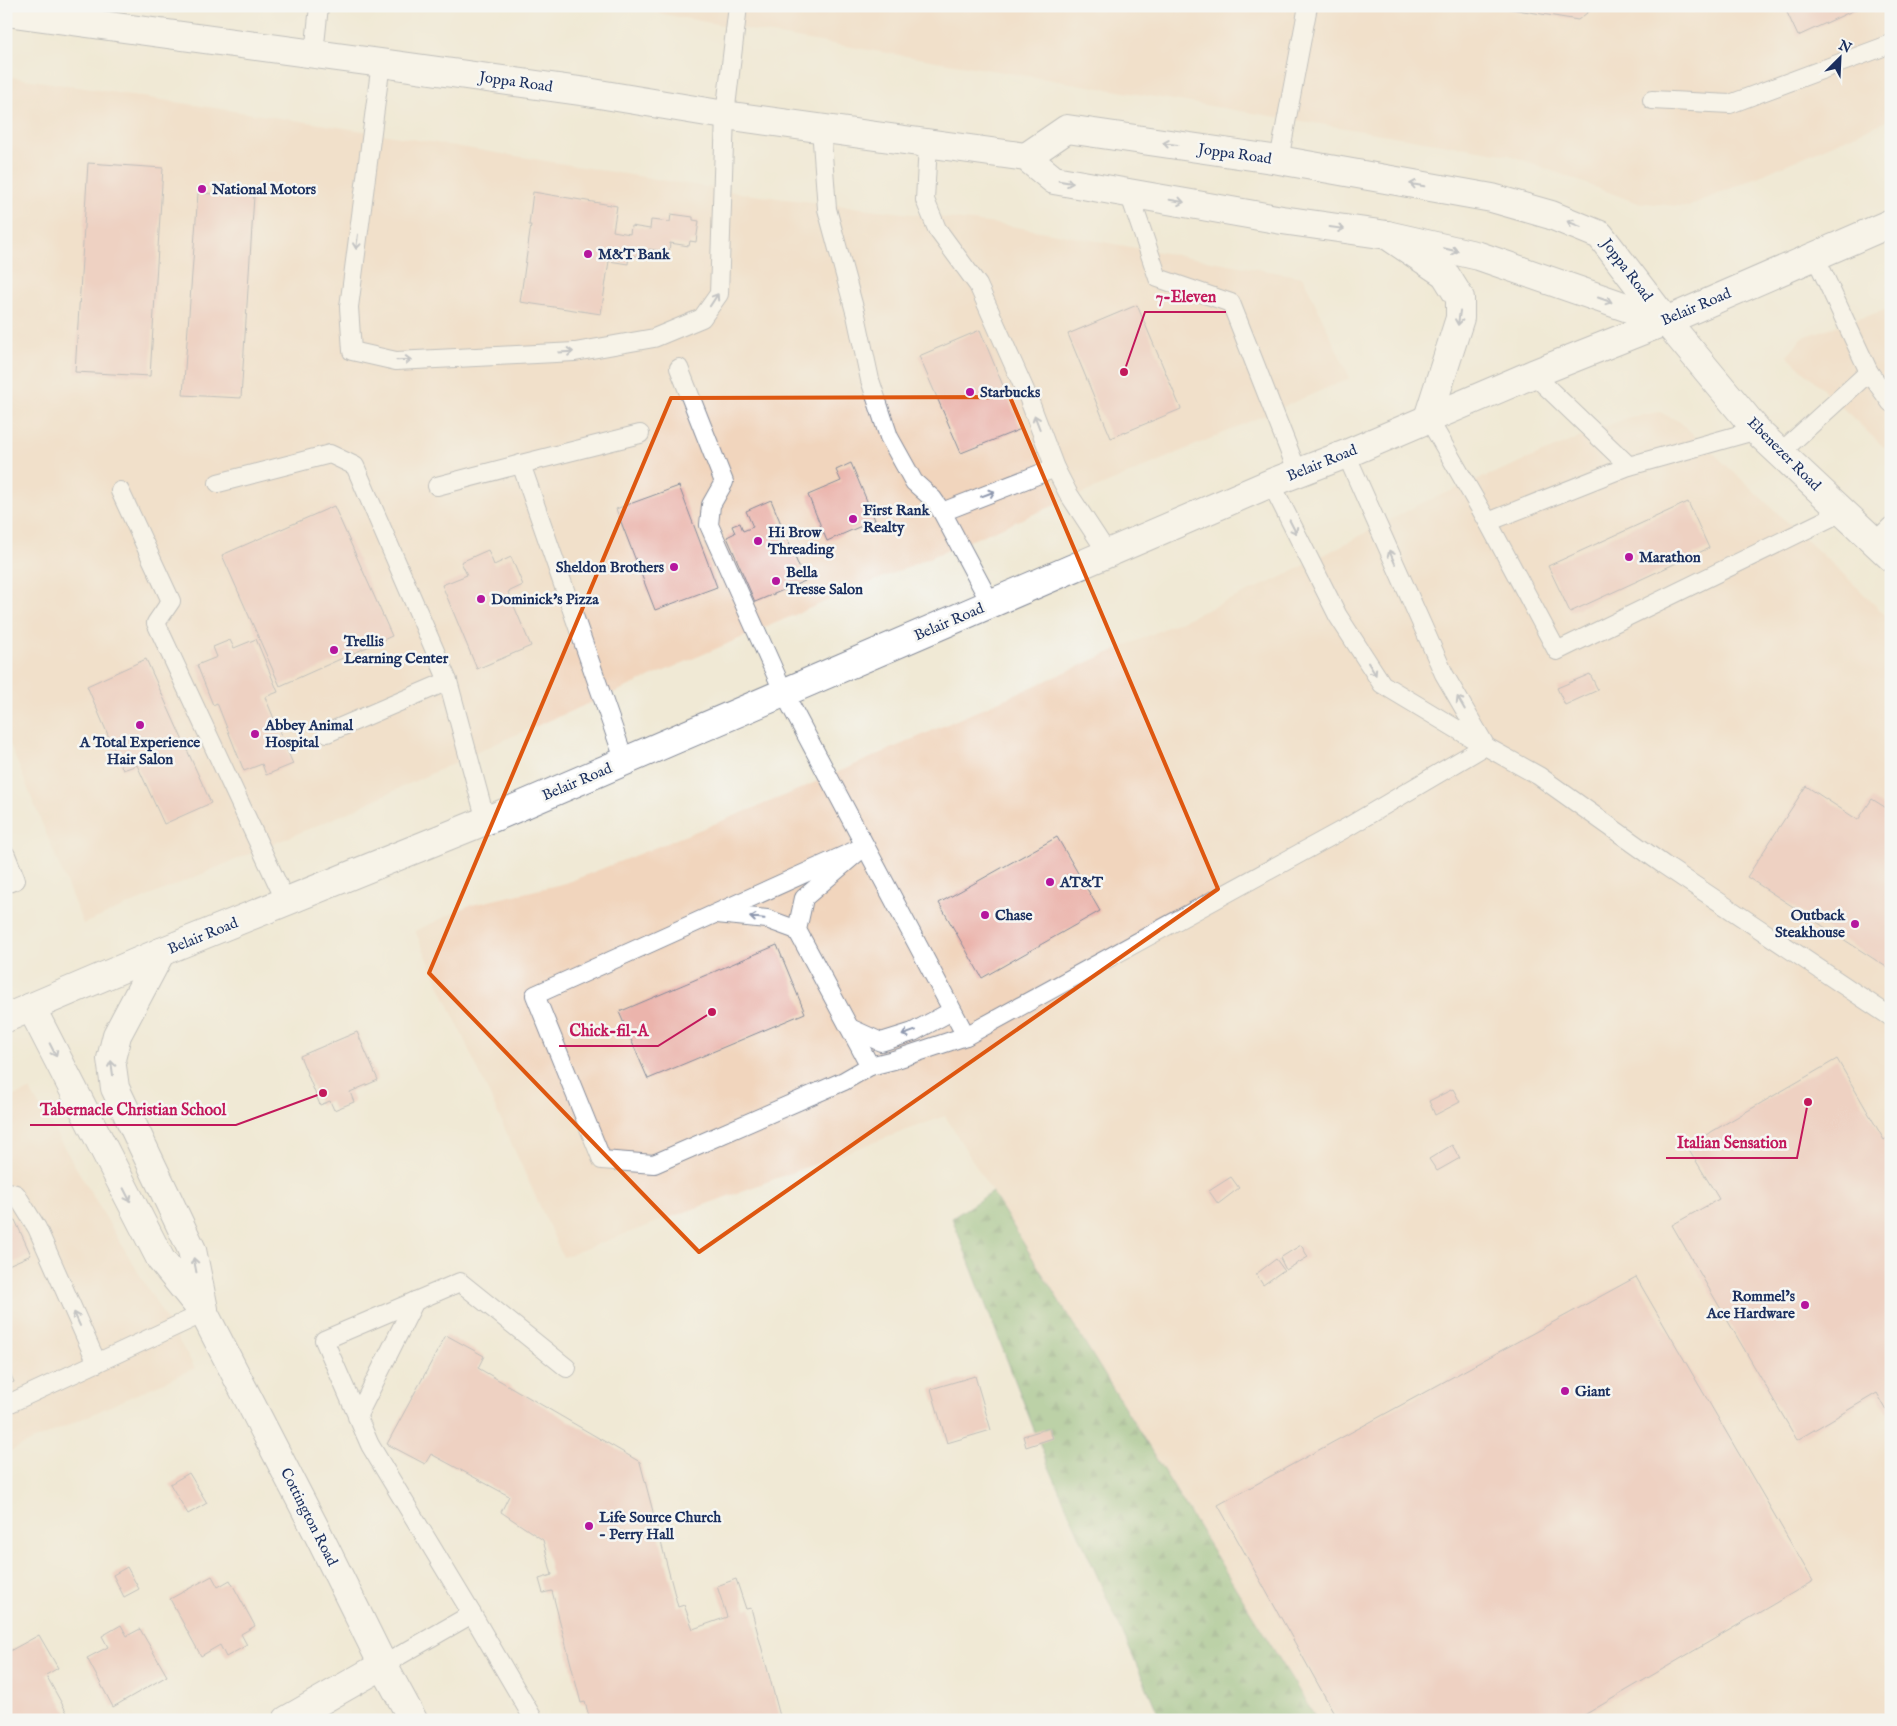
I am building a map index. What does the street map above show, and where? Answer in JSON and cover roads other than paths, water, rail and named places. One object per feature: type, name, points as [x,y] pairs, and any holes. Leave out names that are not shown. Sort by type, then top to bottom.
[{"type":"main road","name":"Joppa Road","points":[[6,12],[587,92],[725,116],[1026,157],[1054,180],[1282,220],[1387,235],[1479,256],[1666,321]]},
{"type":"main road","name":"Joppa Road","points":[[1026,157],[1067,129],[1279,160],[1492,198],[1551,215],[1600,235],[1666,321]]},
{"type":"main road","name":"Belair Road","points":[[6,1018],[162,952],[486,821],[1271,483],[1346,454],[1533,374],[1666,321],[1891,223]]},
{"type":"main road","points":[[1387,235],[1445,274],[1460,298],[1460,318],[1428,418]]},
{"type":"main road","name":"Ebenezer Road","points":[[1666,321],[1757,430],[1780,454],[1842,512],[1885,542]]},
{"type":"main road","name":"Cottington Road","points":[[162,952],[117,1035],[111,1059],[115,1088],[192,1250],[204,1313]]},
{"type":"main road","name":"Cottington Road","points":[[31,1006],[161,1260],[204,1313],[383,1665],[413,1720]]},
{"type":"main road","points":[[287,1720],[383,1665]]},
{"type":"lane","points":[[314,54],[319,6]]},
{"type":"lane","points":[[381,63],[349,307],[352,351],[396,361],[575,352],[654,338],[702,318],[719,294],[725,116],[738,6]]},
{"type":"lane","points":[[1279,160],[1308,6]]},
{"type":"lane","points":[[1652,100],[1730,104],[1891,44]]},
{"type":"lane","points":[[821,128],[827,209],[856,315],[870,380],[889,437],[914,482],[933,499],[942,512],[991,604]]},
{"type":"lane","points":[[928,144],[925,200],[937,230],[978,285],[1028,397],[1055,468],[1068,493],[1108,554]]},
{"type":"lane","points":[[1129,193],[1158,278],[1231,303],[1298,473]]},
{"type":"lane","points":[[1815,256],[1869,372],[1891,404]]},
{"type":"lane","points":[[680,368],[724,482],[711,505],[709,525],[784,693],[966,1036]]},
{"type":"lane","points":[[1780,454],[1869,372]]},
{"type":"lane","points":[[1533,374],[1629,466]]},
{"type":"lane","points":[[1428,418],[1488,522],[1557,652],[1842,512]]},
{"type":"lane","points":[[1488,522],[1629,466],[1757,430]]},
{"type":"lane","points":[[437,486],[640,434]]},
{"type":"lane","points":[[218,483],[330,454],[355,466],[448,681],[486,821]]},
{"type":"lane","points":[[1346,454],[1444,674],[1485,746]]},
{"type":"lane","points":[[521,464],[625,762]]},
{"type":"lane","points":[[942,512],[1055,468]]},
{"type":"lane","points":[[1271,483],[1338,616],[1382,684],[1538,776],[1664,865],[1891,1017]]},
{"type":"lane","points":[[120,491],[171,601],[156,623],[286,902]]},
{"type":"lane","points":[[327,733],[448,681]]},
{"type":"lane","points":[[865,846],[535,995],[602,1160],[654,1164],[844,1081],[870,1066],[966,1036],[1346,828],[1485,746]]},
{"type":"lane","points":[[865,846],[804,898],[797,930],[870,1066]]},
{"type":"lane","points":[[6,855],[16,880],[6,884]]},
{"type":"lane","points":[[716,914],[767,919],[797,930]]},
{"type":"lane","points":[[850,1028],[880,1042],[914,1032],[952,1011]]},
{"type":"lane","points":[[6,1191],[16,1194],[36,1228],[97,1363]]},
{"type":"lane","points":[[534,1720],[370,1445],[324,1340],[460,1282],[567,1368]]},
{"type":"lane","points":[[357,1417],[415,1300]]},
{"type":"lane","points":[[6,1405],[204,1313]]},
{"type":"lane","points":[[383,1665],[472,1614]]},
{"type":"place","name":"National Motors","points":[[202,189]]},
{"type":"place","name":"M&T Bank","points":[[588,254]]},
{"type":"place","name":"7-Eleven","points":[[1124,372]]},
{"type":"place","name":"Starbucks","points":[[970,392]]},
{"type":"place","name":"First Rank Realty","points":[[853,519]]},
{"type":"place","name":"Hi Brow Threading","points":[[758,541]]},
{"type":"place","name":"Marathon","points":[[1629,557]]},
{"type":"place","name":"Sheldon Brothers","points":[[674,567]]},
{"type":"place","name":"Bella Tresse Salon","points":[[776,581]]},
{"type":"place","name":"Dominick's Pizza","points":[[481,599]]},
{"type":"place","name":"Trellis Learning Center","points":[[334,650]]},
{"type":"place","name":"A Total Experience Hair Salon","points":[[140,725]]},
{"type":"place","name":"Abbey Animal Hospital","points":[[255,734]]},
{"type":"place","name":"AT&T","points":[[1050,882]]},
{"type":"place","name":"Chase","points":[[985,915]]},
{"type":"place","name":"Outback Steakhouse","points":[[1855,924]]},
{"type":"place","name":"Chick-fil-A","points":[[712,1012]]},
{"type":"place","name":"Tabernacle Christian School","points":[[323,1093]]},
{"type":"place","name":"Italian Sensation","points":[[1808,1102]]},
{"type":"place","name":"Rommel’s Ace Hardware","points":[[1805,1305]]},
{"type":"place","name":"Giant","points":[[1565,1391]]},
{"type":"place","name":"Life Source Church - Perry Hall","points":[[589,1526]]}]
